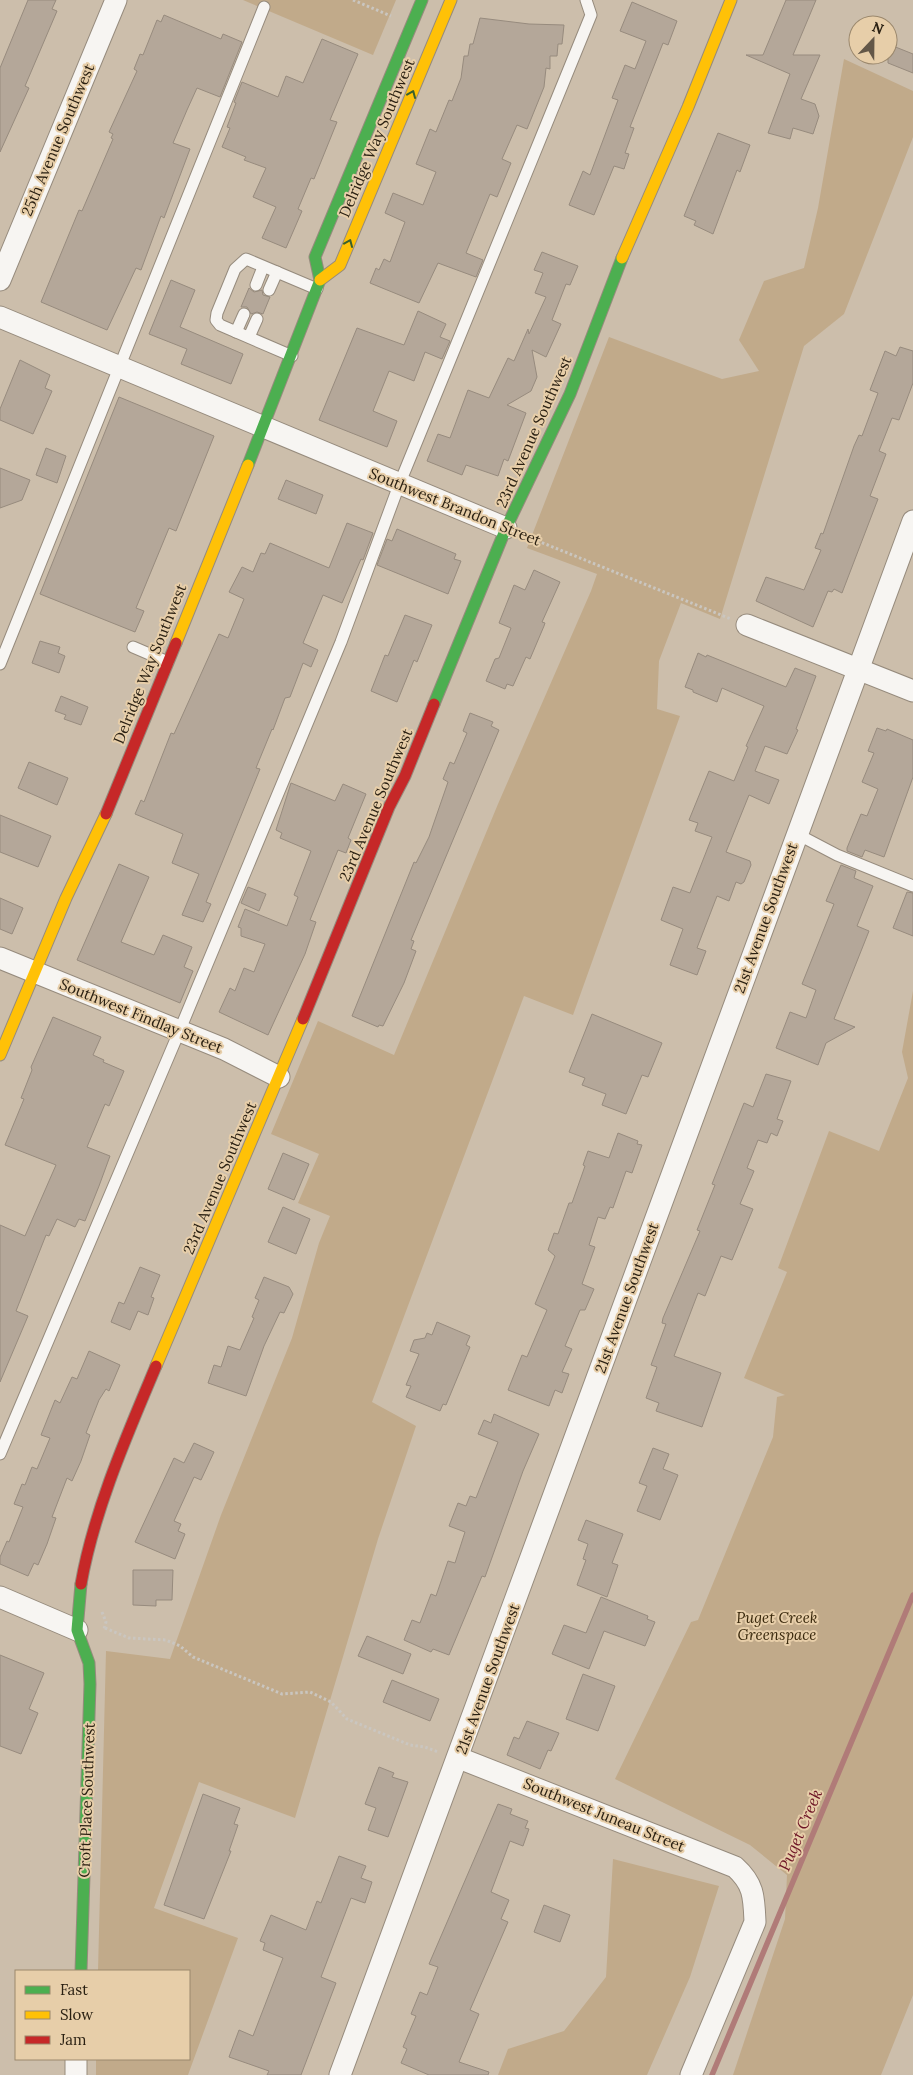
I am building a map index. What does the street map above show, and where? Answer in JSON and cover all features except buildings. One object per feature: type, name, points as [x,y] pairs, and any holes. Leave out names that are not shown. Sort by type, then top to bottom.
[{"type":"street","name":"25th Avenue Southwest","points":[[0,280],[116,0]]},
{"type":"street","name":"Delridge Way Southwest","points":[[0,1055],[66,898],[97,837],[292,356],[318,285],[315,257],[422,0]]},
{"type":"street","name":"Delridge Way Southwest","points":[[318,285],[340,265],[451,0]]},
{"type":"street","name":"23rd Avenue Southwest","points":[[78,1630],[82,1570],[98,1515],[147,1388],[279,1078],[506,528],[570,394],[621,261],[688,107],[731,0]]},
{"type":"street","name":"Southwest Brandon Street","points":[[0,317],[262,428],[506,528]]},
{"type":"street","name":"21st Avenue Southwest","points":[[340,2075],[450,1756],[913,521]]},
{"type":"street","points":[[747,625],[913,691]]},
{"type":"street","name":"Southwest Findlay Street","points":[[0,958],[224,1049],[279,1078]]},
{"type":"street","points":[[0,1597],[78,1630]]},
{"type":"street","name":"Croft Place Southwest","points":[[78,1630],[89,1663],[90,1684],[80,1970]]},
{"type":"street","name":"Southwest Juneau Street","points":[[450,1756],[735,1867],[747,1878],[754,1896],[755,1922],[692,2075]]},
{"type":"street","points":[[76,2060],[76,2075]]},
{"type":"lane","points":[[0,1454],[179,1032],[341,642],[399,485],[590,15],[586,0]]},
{"type":"lane","points":[[0,664],[29,605],[118,367],[264,7]]},
{"type":"lane","points":[[292,356],[220,325],[216,320],[217,313],[240,263],[246,259],[263,267],[318,285]]},
{"type":"lane","points":[[256,285],[263,267]]},
{"type":"lane","points":[[269,290],[277,272]]},
{"type":"lane","points":[[236,332],[244,314]]},
{"type":"lane","points":[[249,338],[257,319]]},
{"type":"lane","points":[[133,647],[168,662]]},
{"type":"lane","points":[[796,834],[838,855],[913,886]]},
{"type":"path","points":[[353,0],[394,17]]},
{"type":"path","name":"Southwest Brandon Street","points":[[506,528],[747,625]]},
{"type":"path","points":[[105,1628],[129,1638],[166,1640],[180,1646],[193,1658],[282,1694],[310,1692],[331,1702],[347,1719],[410,1745],[425,1747],[450,1756]]},
{"type":"green space","points":[[243,0],[396,0],[373,55]]},
{"type":"green space","points":[[844,59],[848,61],[848,65],[857,65],[913,91],[913,137],[844,314],[804,346],[720,619],[681,603],[659,661],[657,709],[680,716],[573,1015],[524,996],[372,1402],[416,1426],[378,1539],[295,1818],[199,1782],[154,1908],[238,1938],[188,2075],[96,2075],[96,2060],[190,2060],[190,1970],[98,1970],[106,1651],[170,1659],[221,1515],[292,1338],[319,1243],[330,1216],[298,1203],[319,1154],[271,1134],[318,1021],[394,1055],[498,804],[591,591],[597,574],[527,548],[609,337],[722,379],[759,371],[739,340],[764,281],[804,268],[818,208]]},
{"type":"green space","name":"Puget Creek Greenspace","points":[[913,991],[913,1995],[881,2075],[733,2075],[785,1919],[787,1875],[750,1845],[615,1779],[691,1622],[698,1620],[773,1437],[777,1397],[785,1395],[744,1378],[787,1272],[778,1268],[829,1131],[879,1151],[908,1078],[902,1052]]},
{"type":"green space","points":[[613,1859],[719,1886],[690,1977],[647,2075],[498,2075],[508,2049],[564,2031],[606,1977]]},
{"type":"waterway","name":"Puget Creek","points":[[712,2075],[913,1595]]},
{"type":"traffic: fast","points":[[248,465],[320,280],[315,257],[422,0]]},
{"type":"traffic: fast","points":[[434,704],[506,528],[570,394],[622,258]]},
{"type":"traffic: fast","points":[[81,1584],[77,1630],[89,1663],[90,1684],[81,1970]]},
{"type":"traffic: slow","points":[[320,280],[340,265],[451,0]]},
{"type":"traffic: slow","points":[[622,258],[688,107],[731,0]]},
{"type":"traffic: slow","points":[[176,643],[248,465]]},
{"type":"traffic: slow","points":[[0,1055],[66,898],[106,814]]},
{"type":"traffic: slow","points":[[156,1366],[303,1019]]},
{"type":"traffic: jam","points":[[106,814],[176,643]]},
{"type":"traffic: jam","points":[[303,1019],[389,807],[405,776],[434,704]]},
{"type":"traffic: jam","points":[[81,1584],[94,1528],[112,1473],[156,1366]]}]
